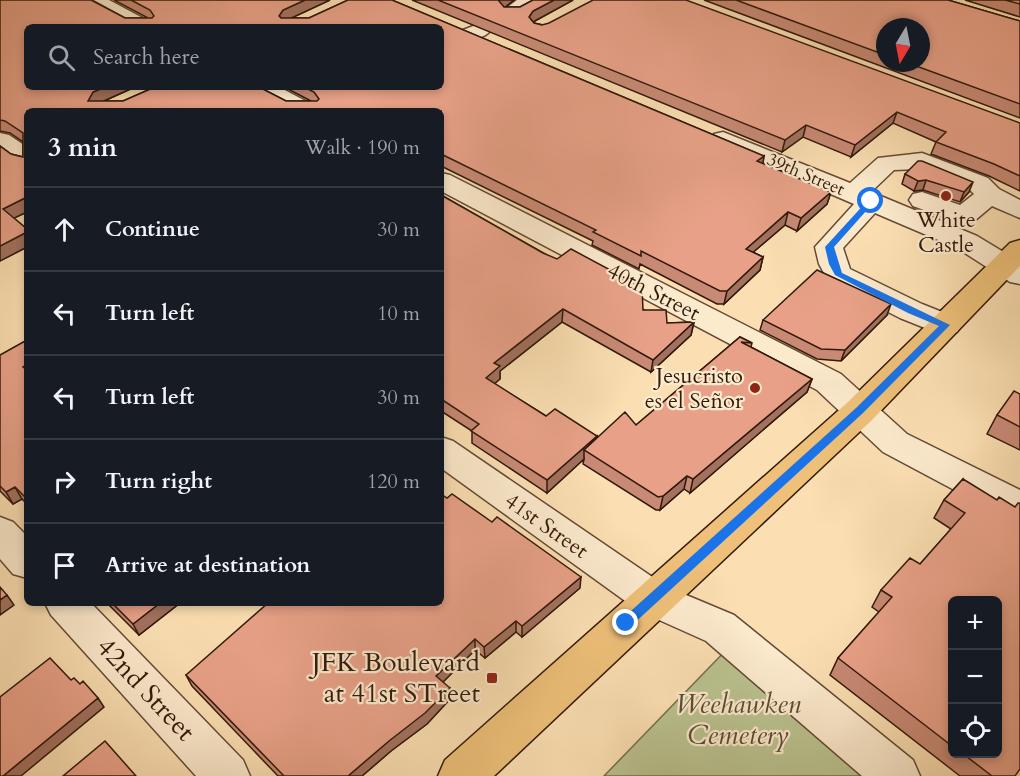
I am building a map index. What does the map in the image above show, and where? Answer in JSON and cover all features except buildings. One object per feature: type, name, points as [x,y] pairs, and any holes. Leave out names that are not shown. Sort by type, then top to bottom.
[{"type":"main road","points":[[461,776],[860,411],[946,325],[1014,262]]},
{"type":"street","points":[[94,0],[139,24]]},
{"type":"street","points":[[511,12],[532,0]]},
{"type":"street","points":[[267,90],[301,108]]},
{"type":"street","name":"39th Street","points":[[702,131],[865,192],[967,242],[1014,262]]},
{"type":"street","points":[[946,325],[911,311],[839,275],[833,264],[830,247],[865,192],[887,163],[922,161],[979,184],[990,195],[1020,210]]},
{"type":"street","name":"40th Street","points":[[444,183],[829,382],[895,443],[1020,507]]},
{"type":"street","points":[[865,192],[963,216],[990,195]]},
{"type":"street","name":"41st Street","points":[[444,452],[653,599],[720,628],[897,776]]},
{"type":"street","points":[[0,533],[24,559]]},
{"type":"street","name":"42nd Street","points":[[68,606],[227,776]]},
{"type":"green space","name":"Weehawken Cemetery","points":[[731,645],[908,776],[604,776]]},
{"type":"place","name":"White Castle","points":[[946,196]]},
{"type":"place","name":"Jesucristo es el Señor","points":[[755,388]]},
{"type":"place","name":"JFK Boulevard at 41st STreet","points":[[492,678]]},
{"type":"route","points":[[626,623],[860,411],[946,325],[911,311],[839,275],[833,264],[830,247],[871,201]]}]
